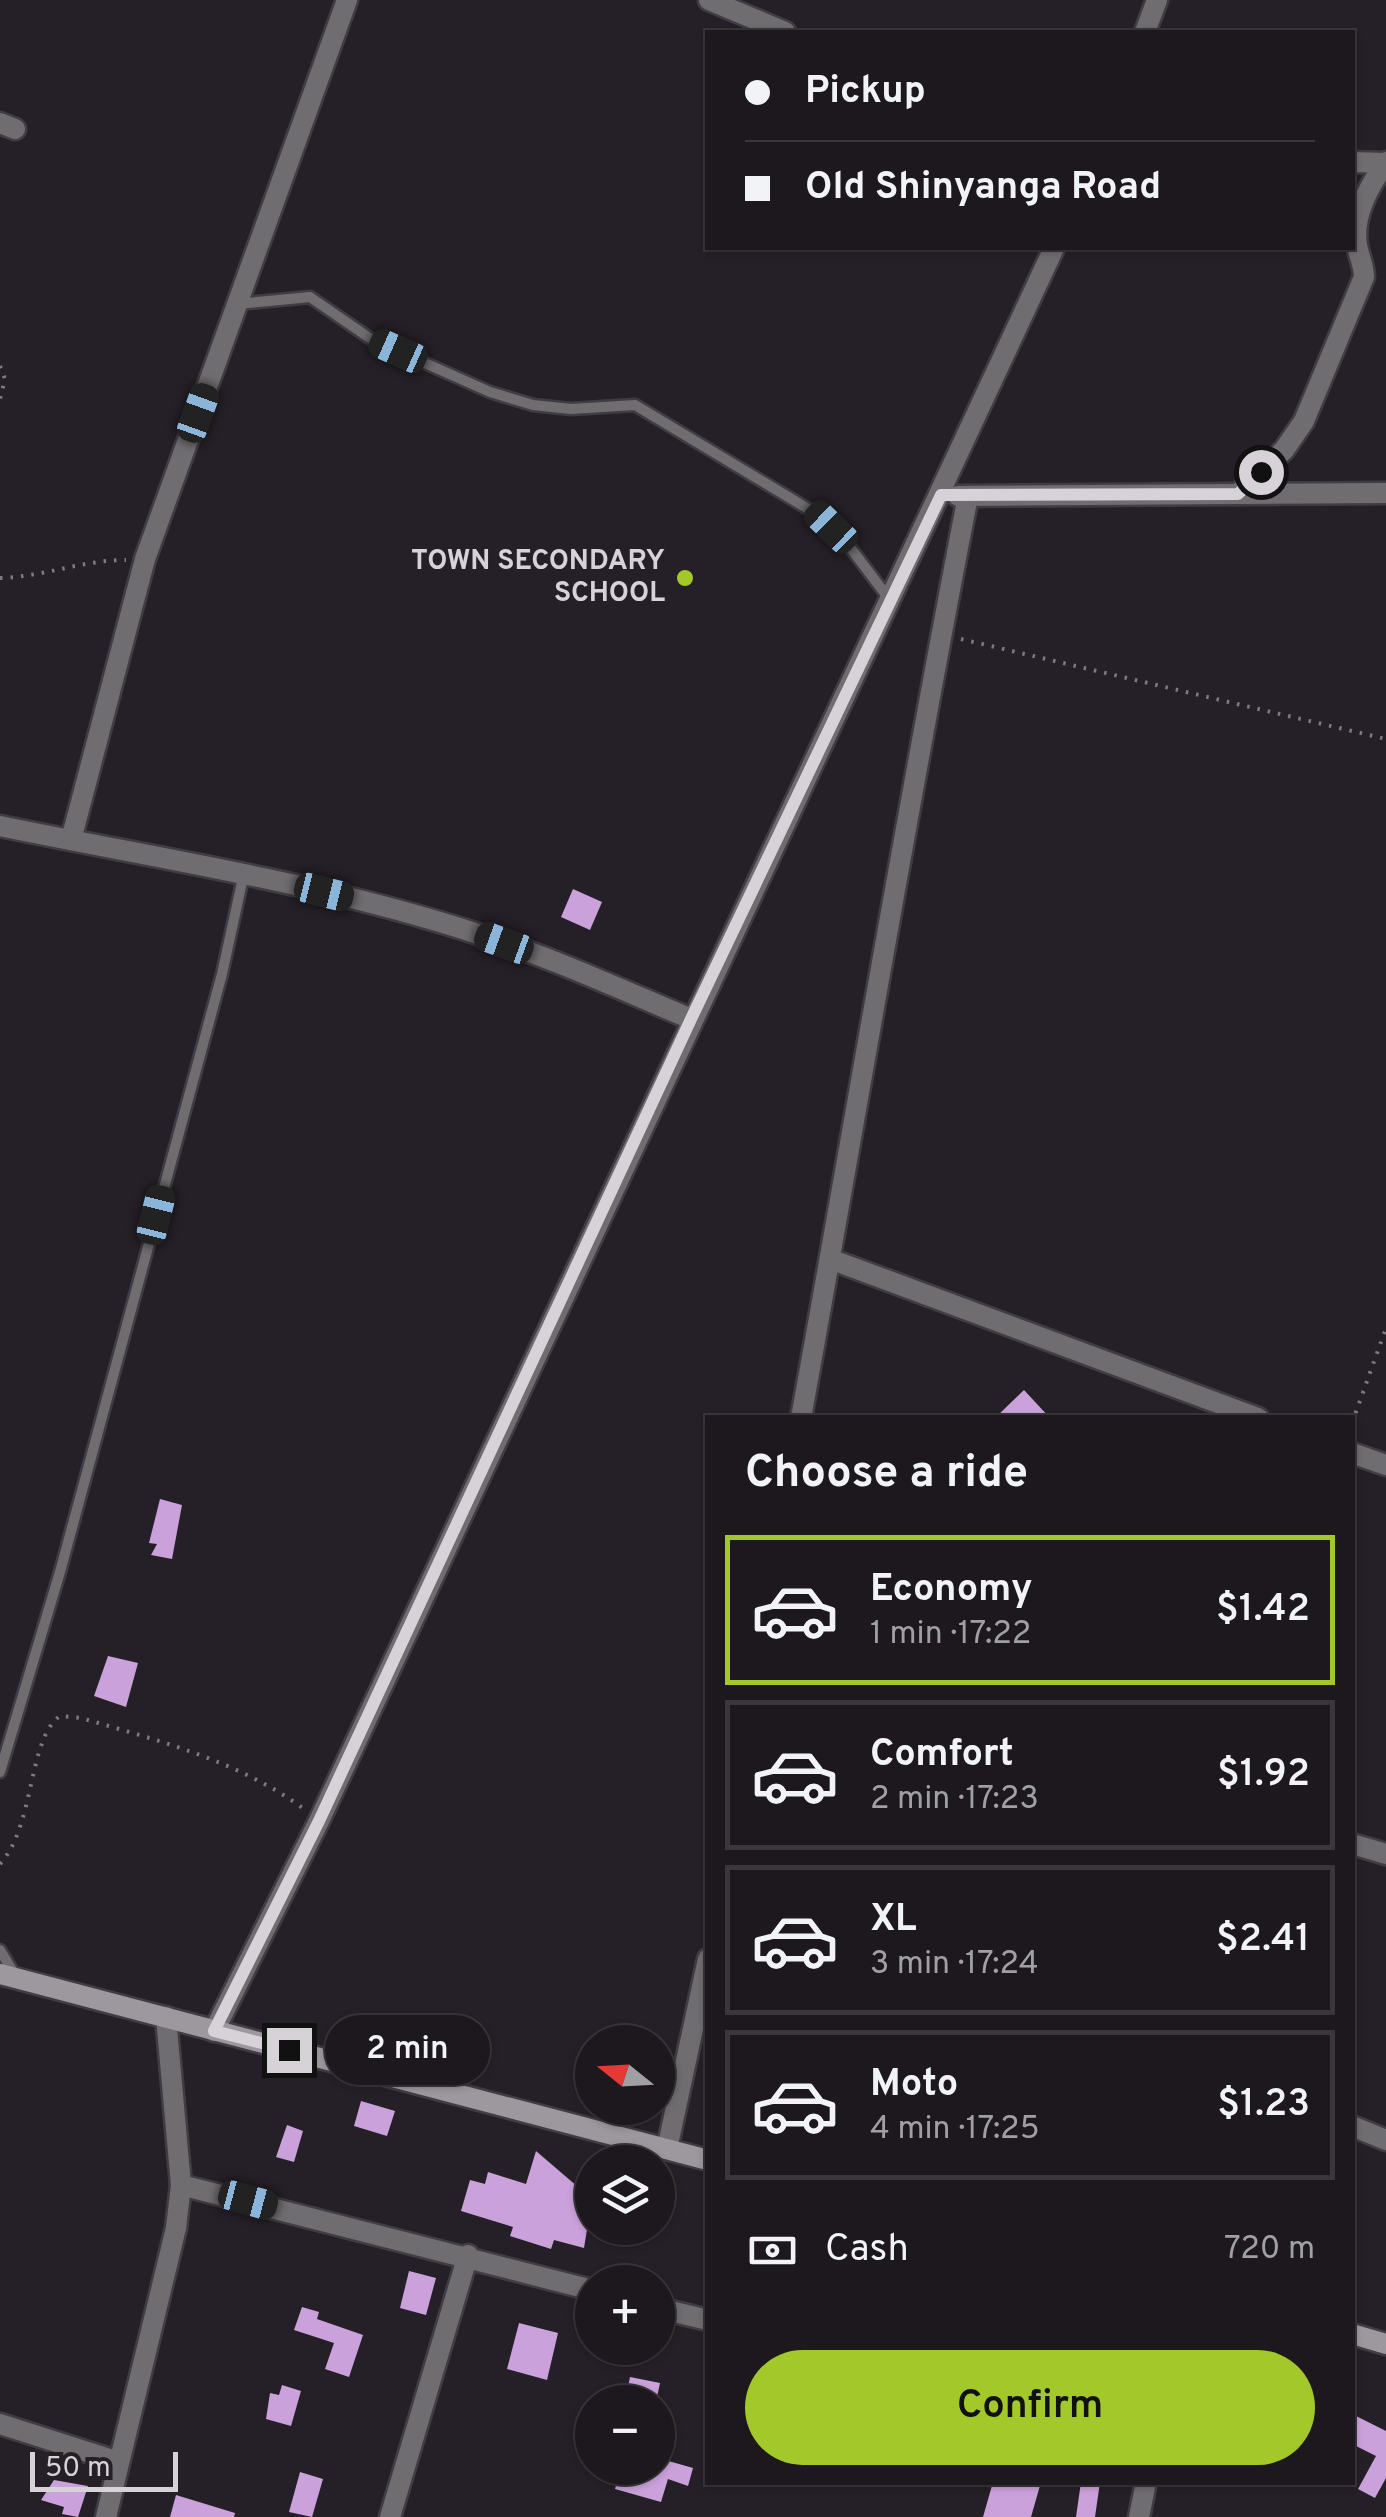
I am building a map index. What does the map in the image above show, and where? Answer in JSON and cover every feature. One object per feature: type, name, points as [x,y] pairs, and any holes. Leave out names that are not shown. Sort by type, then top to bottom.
[{"type":"main road","points":[[9,1976],[652,2145]]},
{"type":"main road","points":[[675,2151],[705,2159]]},
{"type":"main road","points":[[1355,2335],[1386,2344]]},
{"type":"street","points":[[71,840],[146,559],[347,0]]},
{"type":"street","points":[[709,0],[781,30]]},
{"type":"street","points":[[1145,30],[1158,0]]},
{"type":"street","points":[[1355,162],[1386,162]]},
{"type":"street","points":[[1238,494],[1284,450],[1316,397],[1347,310],[1364,277],[1358,224],[1368,188],[1386,162]]},
{"type":"street","points":[[214,2031],[319,1821],[1053,250]]},
{"type":"street","points":[[941,495],[1386,493]]},
{"type":"street","points":[[802,1415],[858,1080],[914,802],[968,496]]},
{"type":"street","points":[[0,826],[244,874],[477,933],[691,1019]]},
{"type":"street","points":[[830,1259],[1250,1415]]},
{"type":"street","points":[[1355,1453],[1386,1465]]},
{"type":"street","points":[[1355,1845],[1386,1854]]},
{"type":"street","points":[[668,2145],[705,1973]]},
{"type":"street","points":[[106,2517],[167,2279],[181,2185],[166,2017]]},
{"type":"street","points":[[1355,2127],[1386,2140]]},
{"type":"street","points":[[181,2185],[575,2285]]},
{"type":"street","points":[[390,2517],[468,2255]]},
{"type":"street","points":[[675,2312],[705,2319]]},
{"type":"street","points":[[0,2424],[119,2462]]},
{"type":"street","points":[[1138,2517],[1145,2485]]},
{"type":"lane","points":[[236,304],[310,297],[372,339],[532,406],[571,409],[635,405],[816,513],[846,542],[890,600]]},
{"type":"lane","points":[[0,1772],[60,1572],[222,974],[244,874]]},
{"type":"lane","points":[[0,1950],[9,1976]]},
{"type":"path","points":[[0,366],[5,379],[0,399]]},
{"type":"path","points":[[0,578],[34,576],[91,562],[146,559]]},
{"type":"path","points":[[942,634],[1386,738]]},
{"type":"path","points":[[1355,1415],[1386,1328]]},
{"type":"path","points":[[0,1864],[23,1823],[47,1730],[60,1716],[80,1718],[209,1758],[285,1796],[319,1821]]},
{"type":"building","points":[[573,889],[602,902],[590,930],[561,917]]},
{"type":"building","points":[[1024,1390],[1047,1415],[998,1415]]},
{"type":"building","points":[[160,1499],[182,1505],[172,1559],[151,1555],[157,1544],[149,1543]]},
{"type":"building","points":[[108,1656],[138,1663],[126,1707],[94,1696]]},
{"type":"building","points":[[361,2101],[395,2111],[387,2136],[354,2126]]},
{"type":"building","points":[[287,2125],[303,2131],[294,2162],[276,2157]]},
{"type":"building","points":[[536,2151],[575,2184],[575,2245],[584,2245],[584,2248],[554,2240],[551,2249],[510,2236],[513,2227],[461,2211],[470,2180],[485,2184],[488,2172],[526,2184]]},
{"type":"building","points":[[409,2271],[436,2278],[426,2315],[400,2308]]},
{"type":"building","points":[[302,2307],[319,2312],[317,2319],[363,2335],[349,2377],[325,2369],[334,2343],[294,2330]]},
{"type":"building","points":[[519,2323],[558,2333],[547,2380],[507,2369]]},
{"type":"building","points":[[630,2377],[660,2383],[660,2385],[628,2385]]},
{"type":"building","points":[[282,2385],[301,2391],[291,2426],[266,2419],[270,2393],[279,2395]]},
{"type":"building","points":[[1355,2416],[1386,2431],[1386,2478],[1375,2498],[1358,2489],[1376,2456],[1355,2446]]},
{"type":"building","points":[[675,2463],[693,2468],[688,2486],[675,2481]]},
{"type":"building","points":[[300,2472],[323,2479],[312,2517],[289,2512]]},
{"type":"building","points":[[54,2480],[88,2486],[78,2517],[62,2514],[64,2507],[41,2500]]},
{"type":"building","points":[[616,2485],[666,2485],[661,2502],[615,2489]]},
{"type":"building","points":[[992,2485],[1040,2485],[1031,2517],[983,2517]]},
{"type":"building","points":[[1081,2485],[1100,2485],[1095,2517],[1076,2517]]},
{"type":"building","points":[[176,2495],[235,2513],[234,2517],[170,2517]]},
{"type":"place","name":"TOWN SECONDARY SCHOOL","points":[[685,578]]},
{"type":"route","points":[[289,2050],[214,2031],[319,1821],[691,1019],[941,495],[1238,494],[1261,472]]}]
